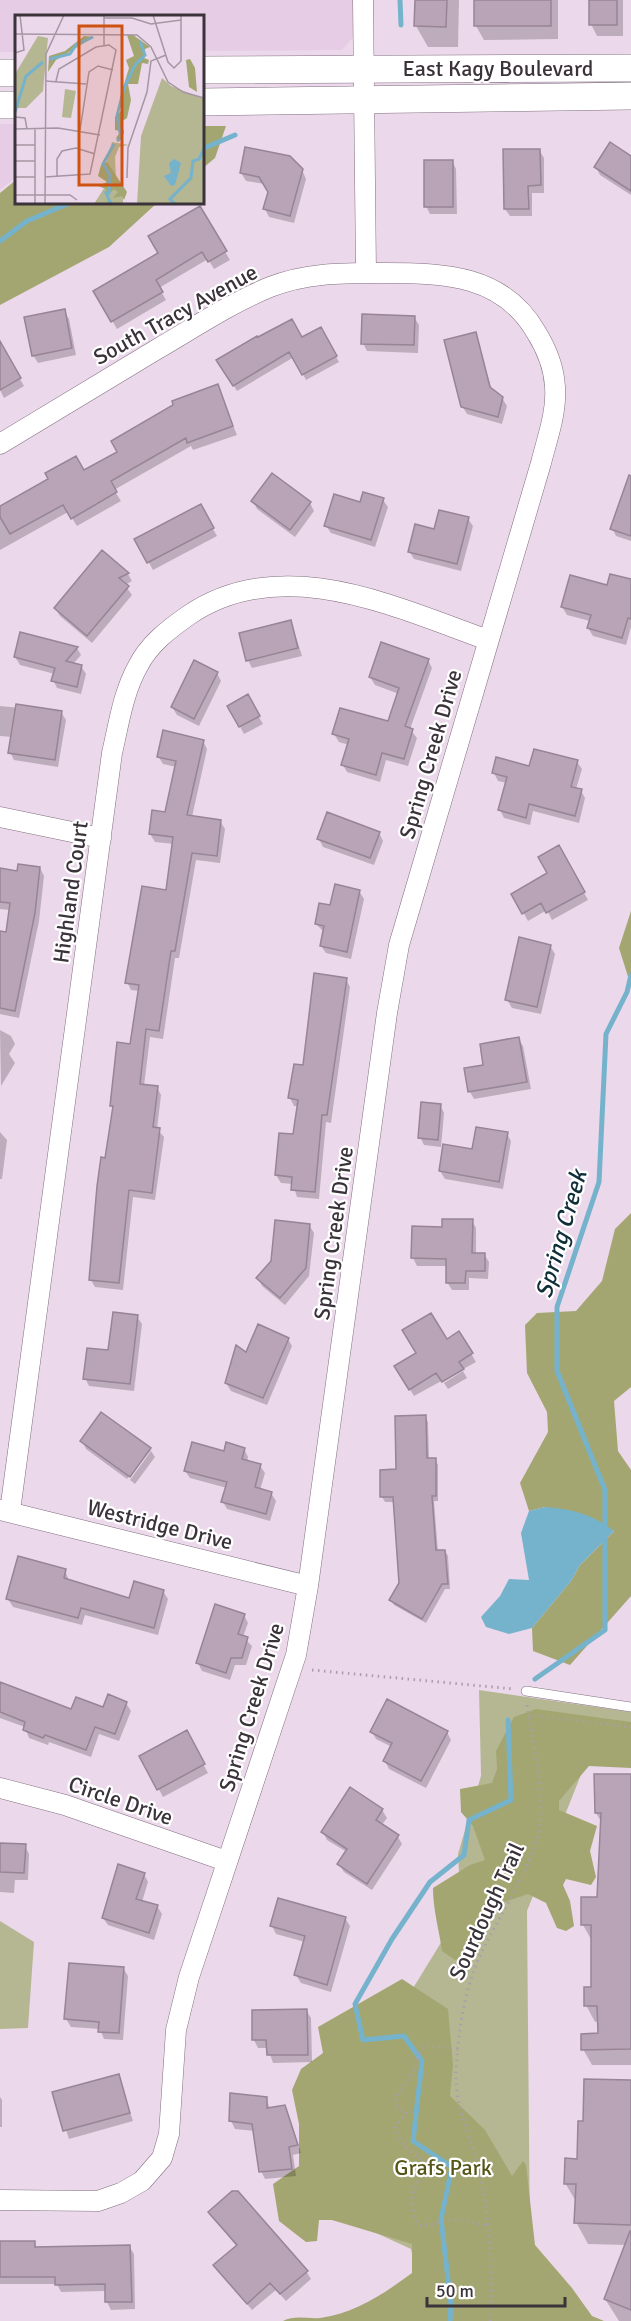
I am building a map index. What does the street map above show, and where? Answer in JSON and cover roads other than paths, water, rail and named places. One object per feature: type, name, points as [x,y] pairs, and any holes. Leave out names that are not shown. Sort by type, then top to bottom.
[{"type":"main road","name":"East Kagy Boulevard","points":[[204,70],[631,68]]},
{"type":"main road","name":"East Kagy Boulevard","points":[[204,102],[631,96]]},
{"type":"street","points":[[363,0],[366,273]]},
{"type":"street","name":"South Tracy Avenue","points":[[0,444],[247,297],[295,279],[316,274],[366,273]]},
{"type":"street","name":"Spring Creek Drive","points":[[0,2200],[98,2201],[121,2193],[142,2181],[162,2158],[169,2134],[176,2030],[189,1977],[292,1668],[308,1586],[399,945],[551,421],[555,388],[551,365],[531,322],[516,305],[495,289],[477,282],[437,273],[366,273]]},
{"type":"street","name":"Highland Court","points":[[5,1511],[112,753],[130,681],[149,648],[177,623],[210,603],[260,587],[315,587],[385,604],[488,640]]},
{"type":"street","points":[[0,817],[101,838]]},
{"type":"street","name":"Westridge Drive","points":[[5,1511],[308,1586]]},
{"type":"street","name":"Circle Drive","points":[[0,1788],[65,1805],[226,1862]]},
{"type":"lane","points":[[526,1691],[631,1707]]},
{"type":"water","points":[[545,1507],[581,1513],[598,1520],[614,1531],[580,1565],[571,1581],[532,1628],[509,1634],[486,1627],[481,1617],[500,1596],[509,1579],[529,1580],[521,1533],[529,1511]]},
{"type":"waterway","points":[[400,0],[401,25]]},
{"type":"waterway","points":[[204,148],[235,135]]},
{"type":"waterway","points":[[0,241],[27,221],[67,204]]},
{"type":"waterway","name":"Spring Creek","points":[[535,1679],[605,1630],[605,1490],[557,1371],[557,1307],[599,1182],[606,1034],[627,992],[631,975]]},
{"type":"waterway","name":"Spring Creek","points":[[450,2321],[451,2305],[441,2219],[452,2167],[413,2141],[422,2061],[404,2036],[363,2040],[355,2004],[392,1939],[430,1882],[464,1855],[469,1820],[511,1800],[508,1720]]},
{"type":"park label","name":"Grafs Park","points":[[443,2167]]}]
